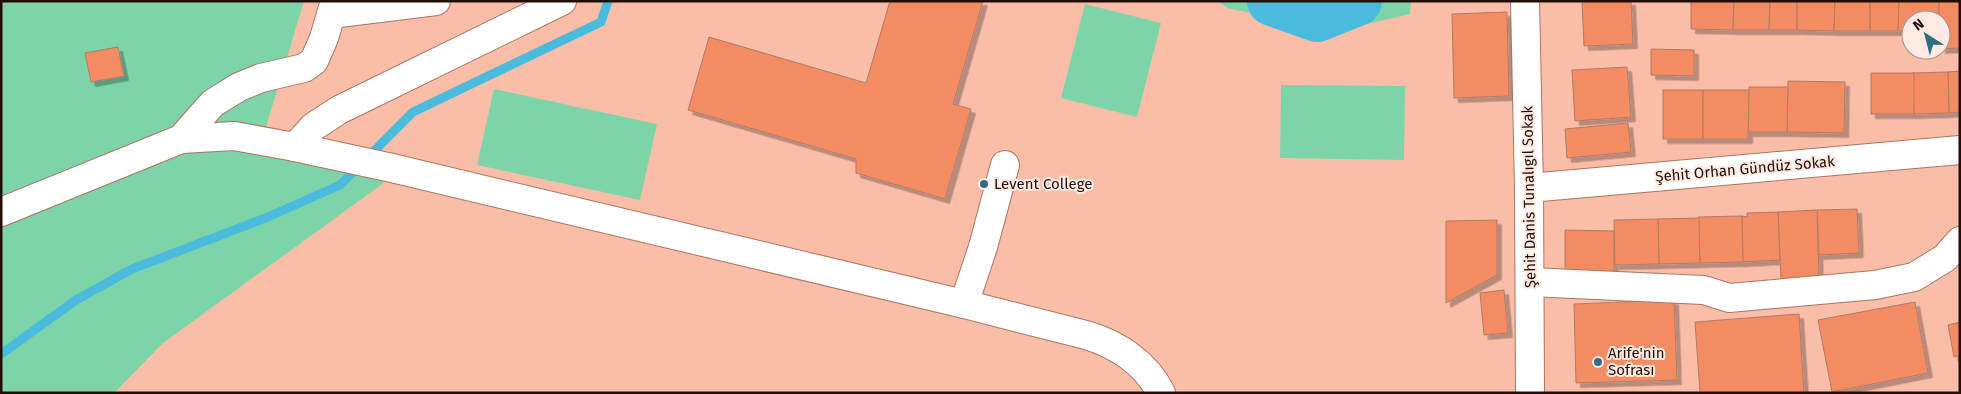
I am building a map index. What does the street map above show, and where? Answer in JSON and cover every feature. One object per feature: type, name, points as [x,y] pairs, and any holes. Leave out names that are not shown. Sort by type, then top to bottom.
[{"type":"street","points":[[181,139],[213,103],[238,87],[261,78],[304,68],[314,61],[333,8],[436,1]]},
{"type":"street","points":[[295,147],[313,127],[339,110],[562,1]]},
{"type":"street","name":"Şehit Danis Tunalıgıl Sokak","points":[[1525,1],[1529,188],[1530,393]]},
{"type":"street","points":[[1,212],[181,139],[234,136],[392,168],[964,304],[1105,341],[1120,349],[1145,369],[1161,393]]},
{"type":"street","name":"Şehit Orhan Gündüz Sokak","points":[[1529,188],[1960,150]]},
{"type":"street","points":[[964,304],[983,247],[1005,165]]},
{"type":"street","points":[[1530,282],[1704,290],[1729,298],[1875,285],[1914,276],[1945,258],[1960,241]]},
{"type":"green space","points":[[1,1],[304,1],[266,127],[401,157],[381,185],[163,343],[114,393],[1,393]]},
{"type":"green space","points":[[1219,1],[1411,1],[1410,14],[1337,31],[1227,8]]},
{"type":"green space","points":[[1085,4],[1161,23],[1137,117],[1061,98]]},
{"type":"green space","points":[[1281,85],[1405,86],[1404,160],[1280,158]]},
{"type":"green space","points":[[494,89],[657,124],[640,200],[477,165]]},
{"type":"building","points":[[890,1],[983,1],[953,104],[971,109],[945,199],[856,173],[856,159],[688,110],[709,37],[866,83]]},
{"type":"building","points":[[1582,1],[1631,1],[1633,44],[1584,46]]},
{"type":"building","points":[[1691,1],[1734,1],[1733,30],[1691,29]]},
{"type":"building","points":[[1734,1],[1770,1],[1769,30],[1733,30]]},
{"type":"building","points":[[1770,1],[1797,1],[1797,30],[1769,30]]},
{"type":"building","points":[[1797,1],[1835,1],[1834,31],[1797,30]]},
{"type":"building","points":[[1835,1],[1870,1],[1870,31],[1834,31]]},
{"type":"building","points":[[1870,1],[1899,1],[1898,31],[1870,31]]},
{"type":"building","points":[[1899,1],[1939,1],[1939,10],[1901,10],[1901,31],[1898,31]]},
{"type":"building","points":[[1939,1],[1960,1],[1960,48],[1951,48],[1951,10],[1939,10]]},
{"type":"building","points":[[1507,12],[1509,96],[1454,98],[1452,14]]},
{"type":"building","points":[[118,47],[124,76],[91,82],[85,53]]},
{"type":"building","points":[[1651,49],[1694,50],[1694,76],[1651,75]]},
{"type":"building","points":[[1627,67],[1631,117],[1575,121],[1572,70]]},
{"type":"building","points":[[1960,71],[1960,112],[1949,113],[1948,72]]},
{"type":"building","points":[[1948,72],[1949,113],[1914,114],[1912,73]]},
{"type":"building","points":[[1871,73],[1914,73],[1914,114],[1871,114]]},
{"type":"building","points":[[1788,81],[1845,82],[1844,133],[1787,132]]},
{"type":"building","points":[[1749,87],[1788,87],[1787,132],[1748,132]]},
{"type":"building","points":[[1663,90],[1703,90],[1703,139],[1663,139]]},
{"type":"building","points":[[1703,90],[1749,90],[1748,139],[1703,139]]},
{"type":"building","points":[[1628,123],[1631,152],[1567,158],[1565,129]]},
{"type":"building","points":[[1857,209],[1859,253],[1819,255],[1817,210]]},
{"type":"building","points":[[1817,210],[1819,279],[1781,280],[1778,212]]},
{"type":"building","points":[[1778,212],[1780,260],[1743,262],[1742,216],[1747,217],[1747,213]]},
{"type":"building","points":[[1742,216],[1743,262],[1700,263],[1698,217]]},
{"type":"building","points":[[1699,218],[1700,263],[1659,264],[1658,219]]},
{"type":"building","points":[[1658,219],[1659,264],[1615,265],[1614,220]]},
{"type":"building","points":[[1497,220],[1497,275],[1446,303],[1446,221]]},
{"type":"building","points":[[1565,230],[1614,231],[1614,277],[1565,277]]},
{"type":"building","points":[[1504,290],[1508,333],[1484,335],[1480,293]]},
{"type":"building","points":[[1674,300],[1677,380],[1576,383],[1574,304]]},
{"type":"building","points":[[1915,302],[1928,373],[1832,392],[1818,320]]},
{"type":"building","points":[[1799,314],[1804,393],[1700,393],[1695,322]]},
{"type":"building","points":[[1960,322],[1960,355],[1954,357],[1948,325]]},
{"type":"waterway","points":[[1,354],[76,300],[132,269],[268,217],[340,185],[413,112],[601,22],[608,1]]},
{"type":"waterway","points":[[1272,1],[1317,17],[1357,1]]},
{"type":"place","name":"Levent College","points":[[984,184]]},
{"type":"place","name":"Arife'nin Sofrası","points":[[1598,362]]}]
